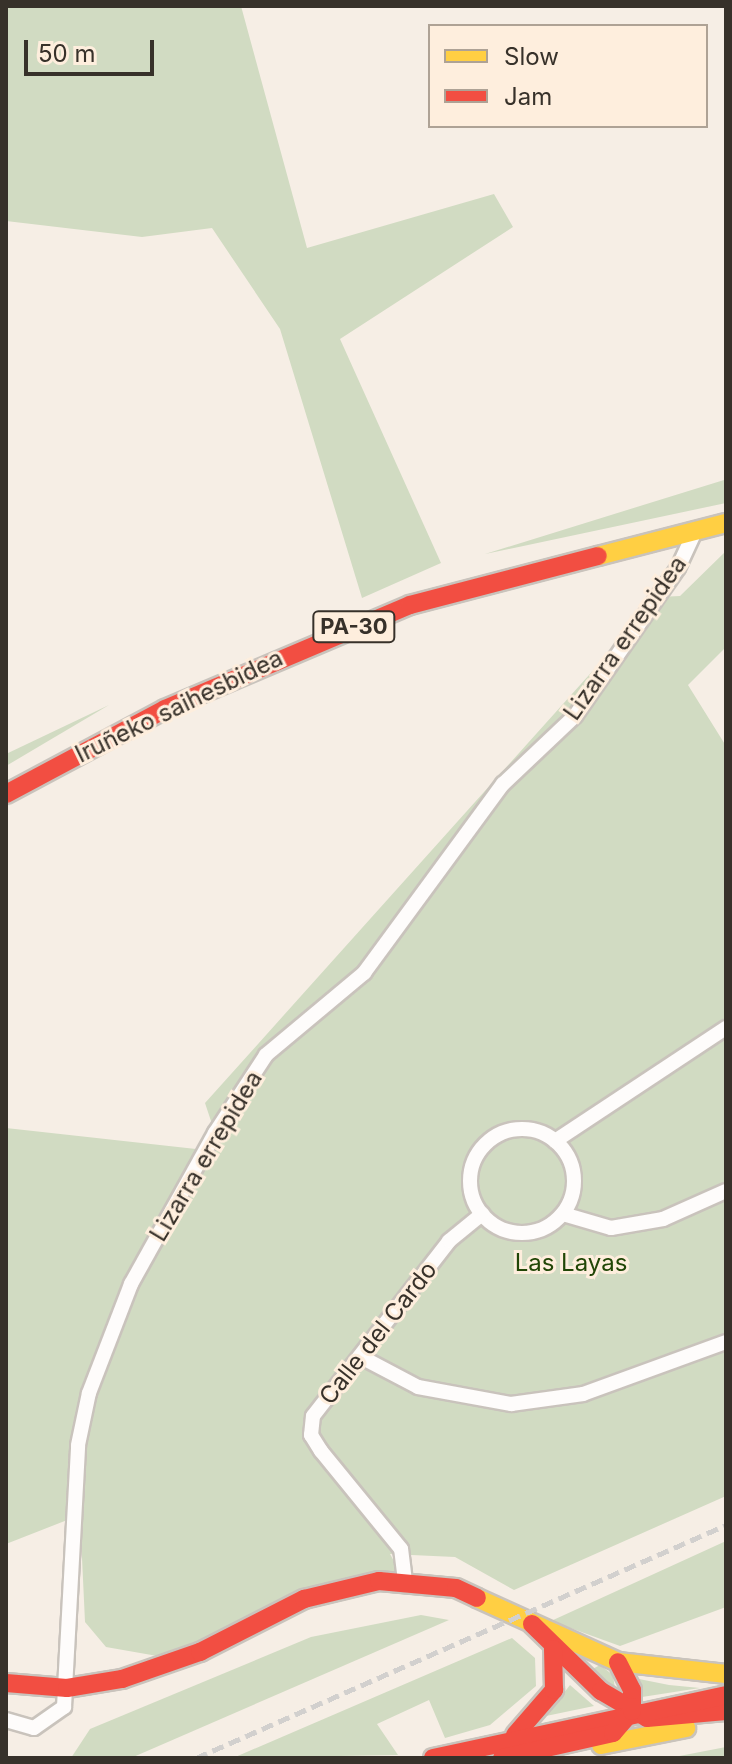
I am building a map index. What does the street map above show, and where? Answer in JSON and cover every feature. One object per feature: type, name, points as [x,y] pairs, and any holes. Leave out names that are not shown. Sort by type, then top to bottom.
[{"type":"main road","name":"Iruñeko saihesbidea","points":[[6,794],[165,709],[410,605],[726,523]]},
{"type":"main road","points":[[6,1683],[67,1688],[180,1660],[304,1599],[405,1581],[456,1588],[609,1659],[726,1674]]},
{"type":"main road","points":[[532,1624],[576,1670],[632,1711],[664,1720],[726,1711]]},
{"type":"main road","points":[[553,1649],[554,1690]]},
{"type":"main road","points":[[510,1740],[576,1670],[609,1659]]},
{"type":"main road","points":[[502,1758],[613,1733],[632,1711],[632,1690],[609,1659]]},
{"type":"main road","points":[[433,1758],[632,1711],[726,1695]]},
{"type":"main road","points":[[540,1758],[726,1720]]},
{"type":"street","name":"Lizarra errepidea","points":[[6,1720],[34,1728],[49,1724],[64,1707],[84,1419],[104,1343],[168,1217],[266,1055],[364,973],[503,784],[575,716],[678,568],[696,529]]},
{"type":"street","points":[[555,1141],[575,1184],[563,1214],[522,1234],[482,1214],[471,1177],[489,1142],[516,1130],[555,1141],[726,1028]]},
{"type":"street","points":[[563,1214],[611,1228],[663,1219],[726,1191]]},
{"type":"street","name":"Calle del Cardo","points":[[405,1581],[401,1549],[386,1525],[311,1435],[313,1416],[363,1358],[449,1241],[482,1214]]},
{"type":"street","points":[[363,1358],[445,1396],[511,1404],[583,1394],[726,1342]]},
{"type":"green space","points":[[6,6],[241,6],[307,248],[494,194],[513,227],[340,339],[441,563],[362,598],[280,329],[212,228],[142,237],[6,221]]},
{"type":"green space","points":[[726,478],[726,503],[485,554],[724,480]]},
{"type":"green space","name":"Las Layas","points":[[726,551],[726,647],[688,685],[726,746],[726,1496],[514,1590],[455,1557],[390,1554],[405,1581],[304,1599],[180,1660],[106,1647],[85,1622],[80,1515],[6,1544],[6,1128],[205,1150],[215,1133],[205,1103],[659,597],[680,596]]},
{"type":"green space","points":[[109,705],[6,766],[6,754]]},
{"type":"green space","points":[[726,1541],[726,1607],[620,1646],[551,1621]]},
{"type":"green space","points":[[421,1615],[449,1620],[131,1758],[71,1758],[90,1729],[311,1637]]},
{"type":"green space","points":[[512,1638],[535,1658],[536,1686],[490,1725],[445,1738],[429,1700],[377,1724],[398,1755],[233,1758]]},
{"type":"green space","points":[[600,1665],[613,1675],[616,1696],[589,1671]]},
{"type":"green space","points":[[639,1679],[669,1685],[700,1688],[642,1697]]},
{"type":"green space","points":[[570,1685],[594,1706],[546,1716]]},
{"type":"green space","points":[[726,1747],[726,1758],[669,1758]]},
{"type":"railway","points":[[196,1758],[726,1525]]},
{"type":"traffic: slow","points":[[598,556],[726,523]]},
{"type":"traffic: slow","points":[[477,1598],[618,1662],[726,1674]]},
{"type":"traffic: slow","points":[[601,1745],[686,1728]]},
{"type":"traffic: jam","points":[[6,794],[165,709],[410,605],[598,556]]},
{"type":"traffic: jam","points":[[6,1683],[67,1688],[122,1679],[200,1652],[304,1599],[379,1581],[456,1588],[477,1598]]},
{"type":"traffic: jam","points":[[532,1624],[601,1691],[647,1718],[726,1711]]},
{"type":"traffic: jam","points":[[515,1735],[554,1690],[553,1649]]},
{"type":"traffic: jam","points":[[502,1758],[613,1733],[632,1711],[632,1690],[618,1662]]},
{"type":"traffic: jam","points":[[433,1758],[726,1695]]}]
